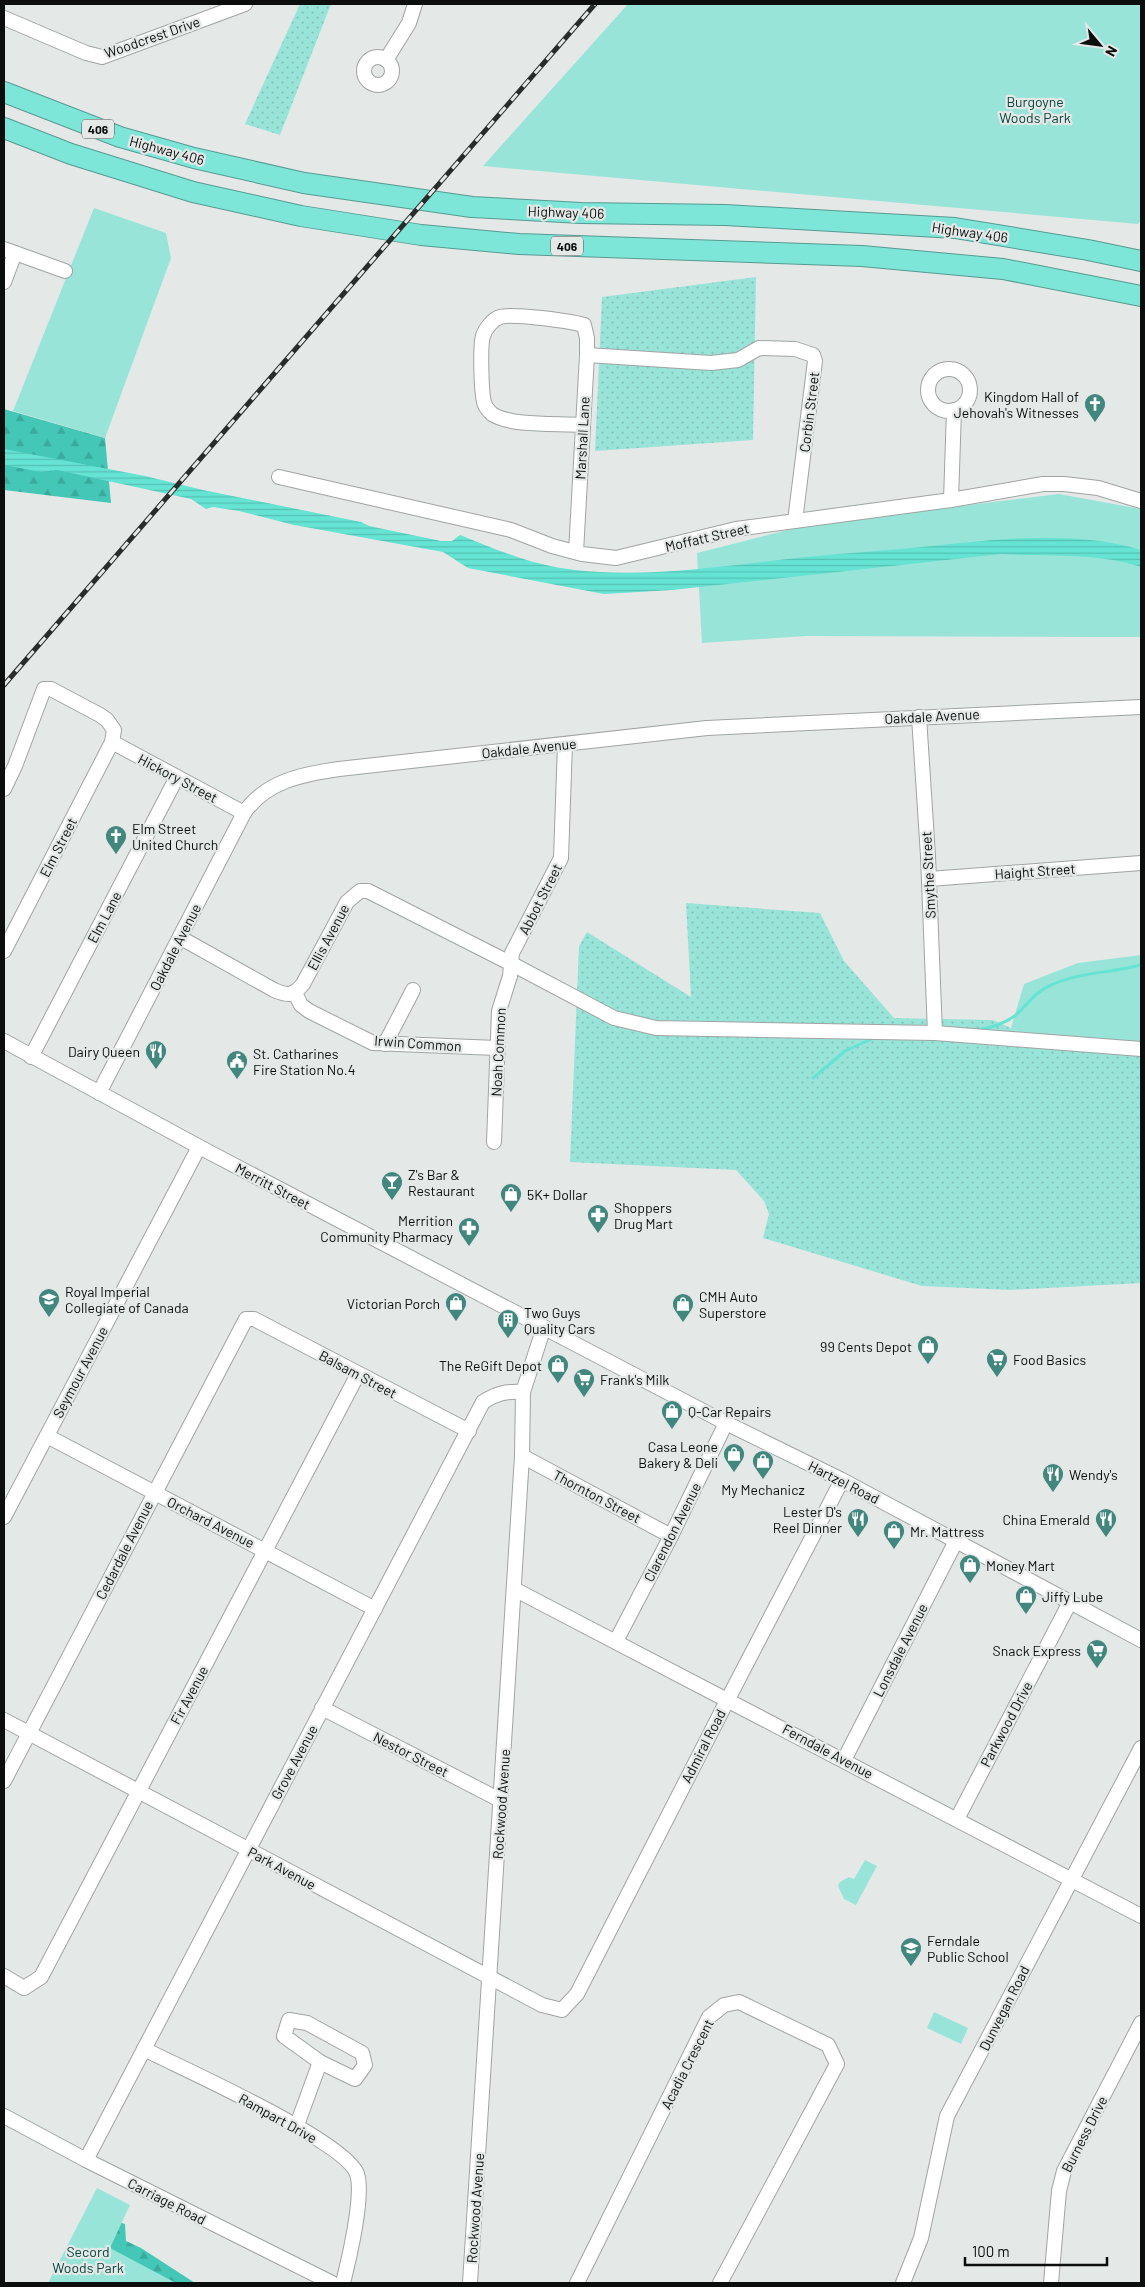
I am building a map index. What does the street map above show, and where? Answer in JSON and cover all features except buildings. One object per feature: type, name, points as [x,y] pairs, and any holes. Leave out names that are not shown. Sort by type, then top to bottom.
[{"type":"highway","name":"Highway 406","points":[[4,92],[120,138],[194,158],[304,182],[360,191],[472,207],[581,213],[725,215],[955,228],[1088,250],[1141,261]]},
{"type":"highway","name":"406","points":[[4,128],[71,154],[193,192],[301,216],[421,235],[528,244],[862,256],[1003,269],[1075,281],[1141,296]]},
{"type":"street","name":"Woodcrest Drive","points":[[4,18],[86,53],[102,57],[245,4]]},
{"type":"street","points":[[386,60],[409,23],[415,4]]},
{"type":"street","points":[[4,282],[9,251],[64,270]]},
{"type":"street","name":"Marshall Lane","points":[[576,552],[587,338],[584,325],[556,319],[501,317],[489,325],[483,336],[484,401],[491,413],[501,418],[521,422],[582,424]]},
{"type":"street","name":"Corbin Street","points":[[586,355],[711,363],[738,360],[759,348],[795,349],[813,355],[815,361],[795,521]]},
{"type":"street","points":[[951,500],[954,410]]},
{"type":"street","name":"Moffatt Street","points":[[279,477],[511,530],[552,546],[576,552],[616,558],[736,529],[951,500],[1043,484],[1064,484],[1098,488],[1141,501]]},
{"type":"street","points":[[4,789],[15,766],[44,689],[51,689],[107,720],[114,730],[112,742]]},
{"type":"street","name":"Oakdale Avenue","points":[[99,1093],[244,812],[257,798],[300,775],[338,769],[707,728],[1141,707]]},
{"type":"street","name":"Smythe Street","points":[[919,717],[929,879],[935,1034]]},
{"type":"street","name":"Hickory Street","points":[[112,742],[244,812]]},
{"type":"street","name":"Elm Street","points":[[4,951],[112,742]]},
{"type":"street","name":"Abbot Street","points":[[510,963],[512,954],[561,858],[565,744]]},
{"type":"street","name":"Elm Lane","points":[[31,1057],[177,777]]},
{"type":"street","name":"Haight Street","points":[[929,879],[1141,863]]},
{"type":"street","name":"Ellis Avenue","points":[[295,993],[303,984],[347,902],[360,892],[368,891],[381,897],[510,963]]},
{"type":"street","points":[[180,938],[274,990],[288,995],[295,993]]},
{"type":"street","points":[[510,963],[614,1018],[656,1028],[935,1034],[1141,1049]]},
{"type":"street","name":"Noah Common","points":[[494,1142],[499,1011],[510,976],[510,963]]},
{"type":"street","points":[[385,1044],[413,990]]},
{"type":"street","name":"Irwin Common","points":[[295,993],[301,1005],[309,1011],[373,1043],[498,1048]]},
{"type":"street","name":"Merritt Street","points":[[4,1041],[199,1147],[544,1327]]},
{"type":"street","name":"Seymour Avenue","points":[[4,1517],[199,1147]]},
{"type":"street","name":"Balsam Street","points":[[246,1320],[254,1319],[469,1431]]},
{"type":"street","name":"Cedardale Avenue","points":[[4,1781],[246,1320]]},
{"type":"street","name":"Rockwood Avenue","points":[[470,2283],[522,1456],[523,1392],[544,1327]]},
{"type":"street","name":"Hartzel Road","points":[[544,1327],[726,1423],[842,1480],[1141,1640]]},
{"type":"street","name":"Fir Avenue","points":[[4,1976],[24,1988],[41,1977],[358,1374]]},
{"type":"street","name":"Grove Avenue","points":[[86,2160],[247,1849],[484,1402],[495,1394],[509,1391],[523,1392]]},
{"type":"street","name":"Clarendon Avenue","points":[[616,1642],[671,1536],[726,1423]]},
{"type":"street","name":"Orchard Avenue","points":[[47,1436],[375,1609]]},
{"type":"street","name":"Thornton Street","points":[[522,1456],[671,1536]]},
{"type":"street","name":"Admiral Road","points":[[562,2010],[577,1994],[842,1480]]},
{"type":"street","name":"Lonsdale Avenue","points":[[844,1760],[956,1540]]},
{"type":"street","name":"Ferndale Avenue","points":[[514,1589],[1141,1916]]},
{"type":"street","name":"Parkwood Drive","points":[[957,1819],[1070,1602]]},
{"type":"street","name":"Nestor Street","points":[[322,1708],[500,1800]]},
{"type":"street","name":"Park Avenue","points":[[4,1720],[542,2005],[562,2010]]},
{"type":"street","name":"Dunvegan Road","points":[[903,2283],[921,2238],[947,2116],[1141,1748]]},
{"type":"street","name":"Acadia Crescent","points":[[577,2283],[709,2017],[724,2005],[739,2002],[828,2046],[837,2064],[720,2283]]},
{"type":"street","points":[[288,2020],[307,2023],[362,2053],[365,2065],[355,2079],[320,2062],[284,2036],[288,2020]]},
{"type":"street","name":"Burness Drive","points":[[1052,2283],[1059,2191],[1064,2171],[1141,2023]]},
{"type":"street","name":"Rampart Drive","points":[[144,2049],[297,2125],[342,2156],[356,2171],[359,2181],[354,2231],[344,2283]]},
{"type":"street","points":[[297,2125],[320,2062]]},
{"type":"street","name":"Carriage Road","points":[[4,2116],[86,2160],[332,2283]]},
{"type":"green space","points":[[300,4],[331,4],[280,135],[245,124]]},
{"type":"green space","name":"Burgoyne Woods Park","points":[[628,4],[1141,4],[1141,220],[1138,224],[483,166]]},
{"type":"green space","points":[[94,208],[166,233],[171,258],[105,438],[13,411]]},
{"type":"green space","points":[[756,277],[753,440],[595,451],[602,297]]},
{"type":"green space","points":[[4,409],[105,438],[111,503],[4,490]]},
{"type":"green space","points":[[1059,494],[1141,509],[1141,637],[806,636],[702,643],[697,553],[811,524]]},
{"type":"green space","points":[[686,903],[820,913],[844,961],[894,1018],[993,1020],[1051,1046],[1141,1048],[1141,1283],[1011,1290],[922,1286],[763,1238],[769,1214],[764,1201],[736,1170],[570,1162],[579,946],[587,932],[691,997]]},
{"type":"green space","points":[[1141,955],[1141,1048],[1051,1046],[1011,1028],[1024,984],[1078,963]]},
{"type":"green space","points":[[865,1860],[877,1866],[856,1905],[844,1899],[838,1886],[840,1882],[849,1877],[854,1879]]},
{"type":"green space","points":[[934,2012],[968,2028],[961,2044],[927,2028]]},
{"type":"green space","name":"Secord Woods Park","points":[[97,2188],[130,2205],[110,2248],[176,2283],[48,2283]]},
{"type":"green space","points":[[113,2220],[125,2224],[126,2241],[141,2248],[195,2283],[136,2283],[102,2241]]},
{"type":"shaded area","points":[[4,449],[145,476],[441,541],[452,541],[460,535],[530,561],[575,570],[630,573],[658,572],[813,556],[1037,538],[1090,540],[1141,550],[1141,567],[1124,562],[1090,557],[1001,554],[672,590],[604,594],[468,568],[443,552],[294,525],[239,511],[213,507],[206,509],[191,499],[57,470],[41,472],[4,465]]},
{"type":"waterway","points":[[977,1030],[1007,1021],[1016,1015],[1036,994],[1051,985],[1084,975],[1141,965]]},
{"type":"waterway","points":[[813,1078],[845,1051],[874,1038]]},
{"type":"railway","points":[[4,685],[595,4]]},
{"type":"place","name":"Kingdom Hall of Jehovah's Witnesses","points":[[1095,423]]},
{"type":"place","name":"Elm Street United Church","points":[[116,855]]},
{"type":"place","name":"Dairy Queen","points":[[156,1070]]},
{"type":"place","name":"St. Catharines Fire Station No.4","points":[[237,1080]]},
{"type":"place","name":"Z's Bar & Restaurant","points":[[392,1201]]},
{"type":"place","name":"5K+ Dollar","points":[[511,1213]]},
{"type":"place","name":"Shoppers Drug Mart","points":[[598,1234]]},
{"type":"place","name":"Merrition Community Pharmacy","points":[[469,1247]]},
{"type":"place","name":"Royal Imperial Collegiate of Canada","points":[[49,1318]]},
{"type":"place","name":"Victorian Porch","points":[[456,1322]]},
{"type":"place","name":"CMH Auto Superstore","points":[[683,1323]]},
{"type":"place","name":"Two Guys Quality Cars","points":[[508,1339]]},
{"type":"place","name":"99 Cents Depot","points":[[928,1365]]},
{"type":"place","name":"Food Basics","points":[[997,1378]]},
{"type":"place","name":"The ReGift Depot","points":[[558,1384]]},
{"type":"place","name":"Frank's Milk","points":[[584,1398]]},
{"type":"place","name":"Q-Car Repairs","points":[[672,1430]]},
{"type":"place","name":"Casa Leone Bakery & Deli","points":[[734,1473]]},
{"type":"place","name":"My Mechanicz","points":[[763,1480]]},
{"type":"place","name":"Wendy's","points":[[1053,1493]]},
{"type":"place","name":"Lester D's Reel Dinner","points":[[858,1538]]},
{"type":"place","name":"China Emerald","points":[[1106,1538]]},
{"type":"place","name":"Mr. Mattress","points":[[894,1550]]},
{"type":"place","name":"Money Mart","points":[[970,1584]]},
{"type":"place","name":"Jiffy Lube","points":[[1026,1615]]},
{"type":"place","name":"Snack Express","points":[[1097,1669]]},
{"type":"place","name":"Ferndale Public School","points":[[911,1967]]}]
